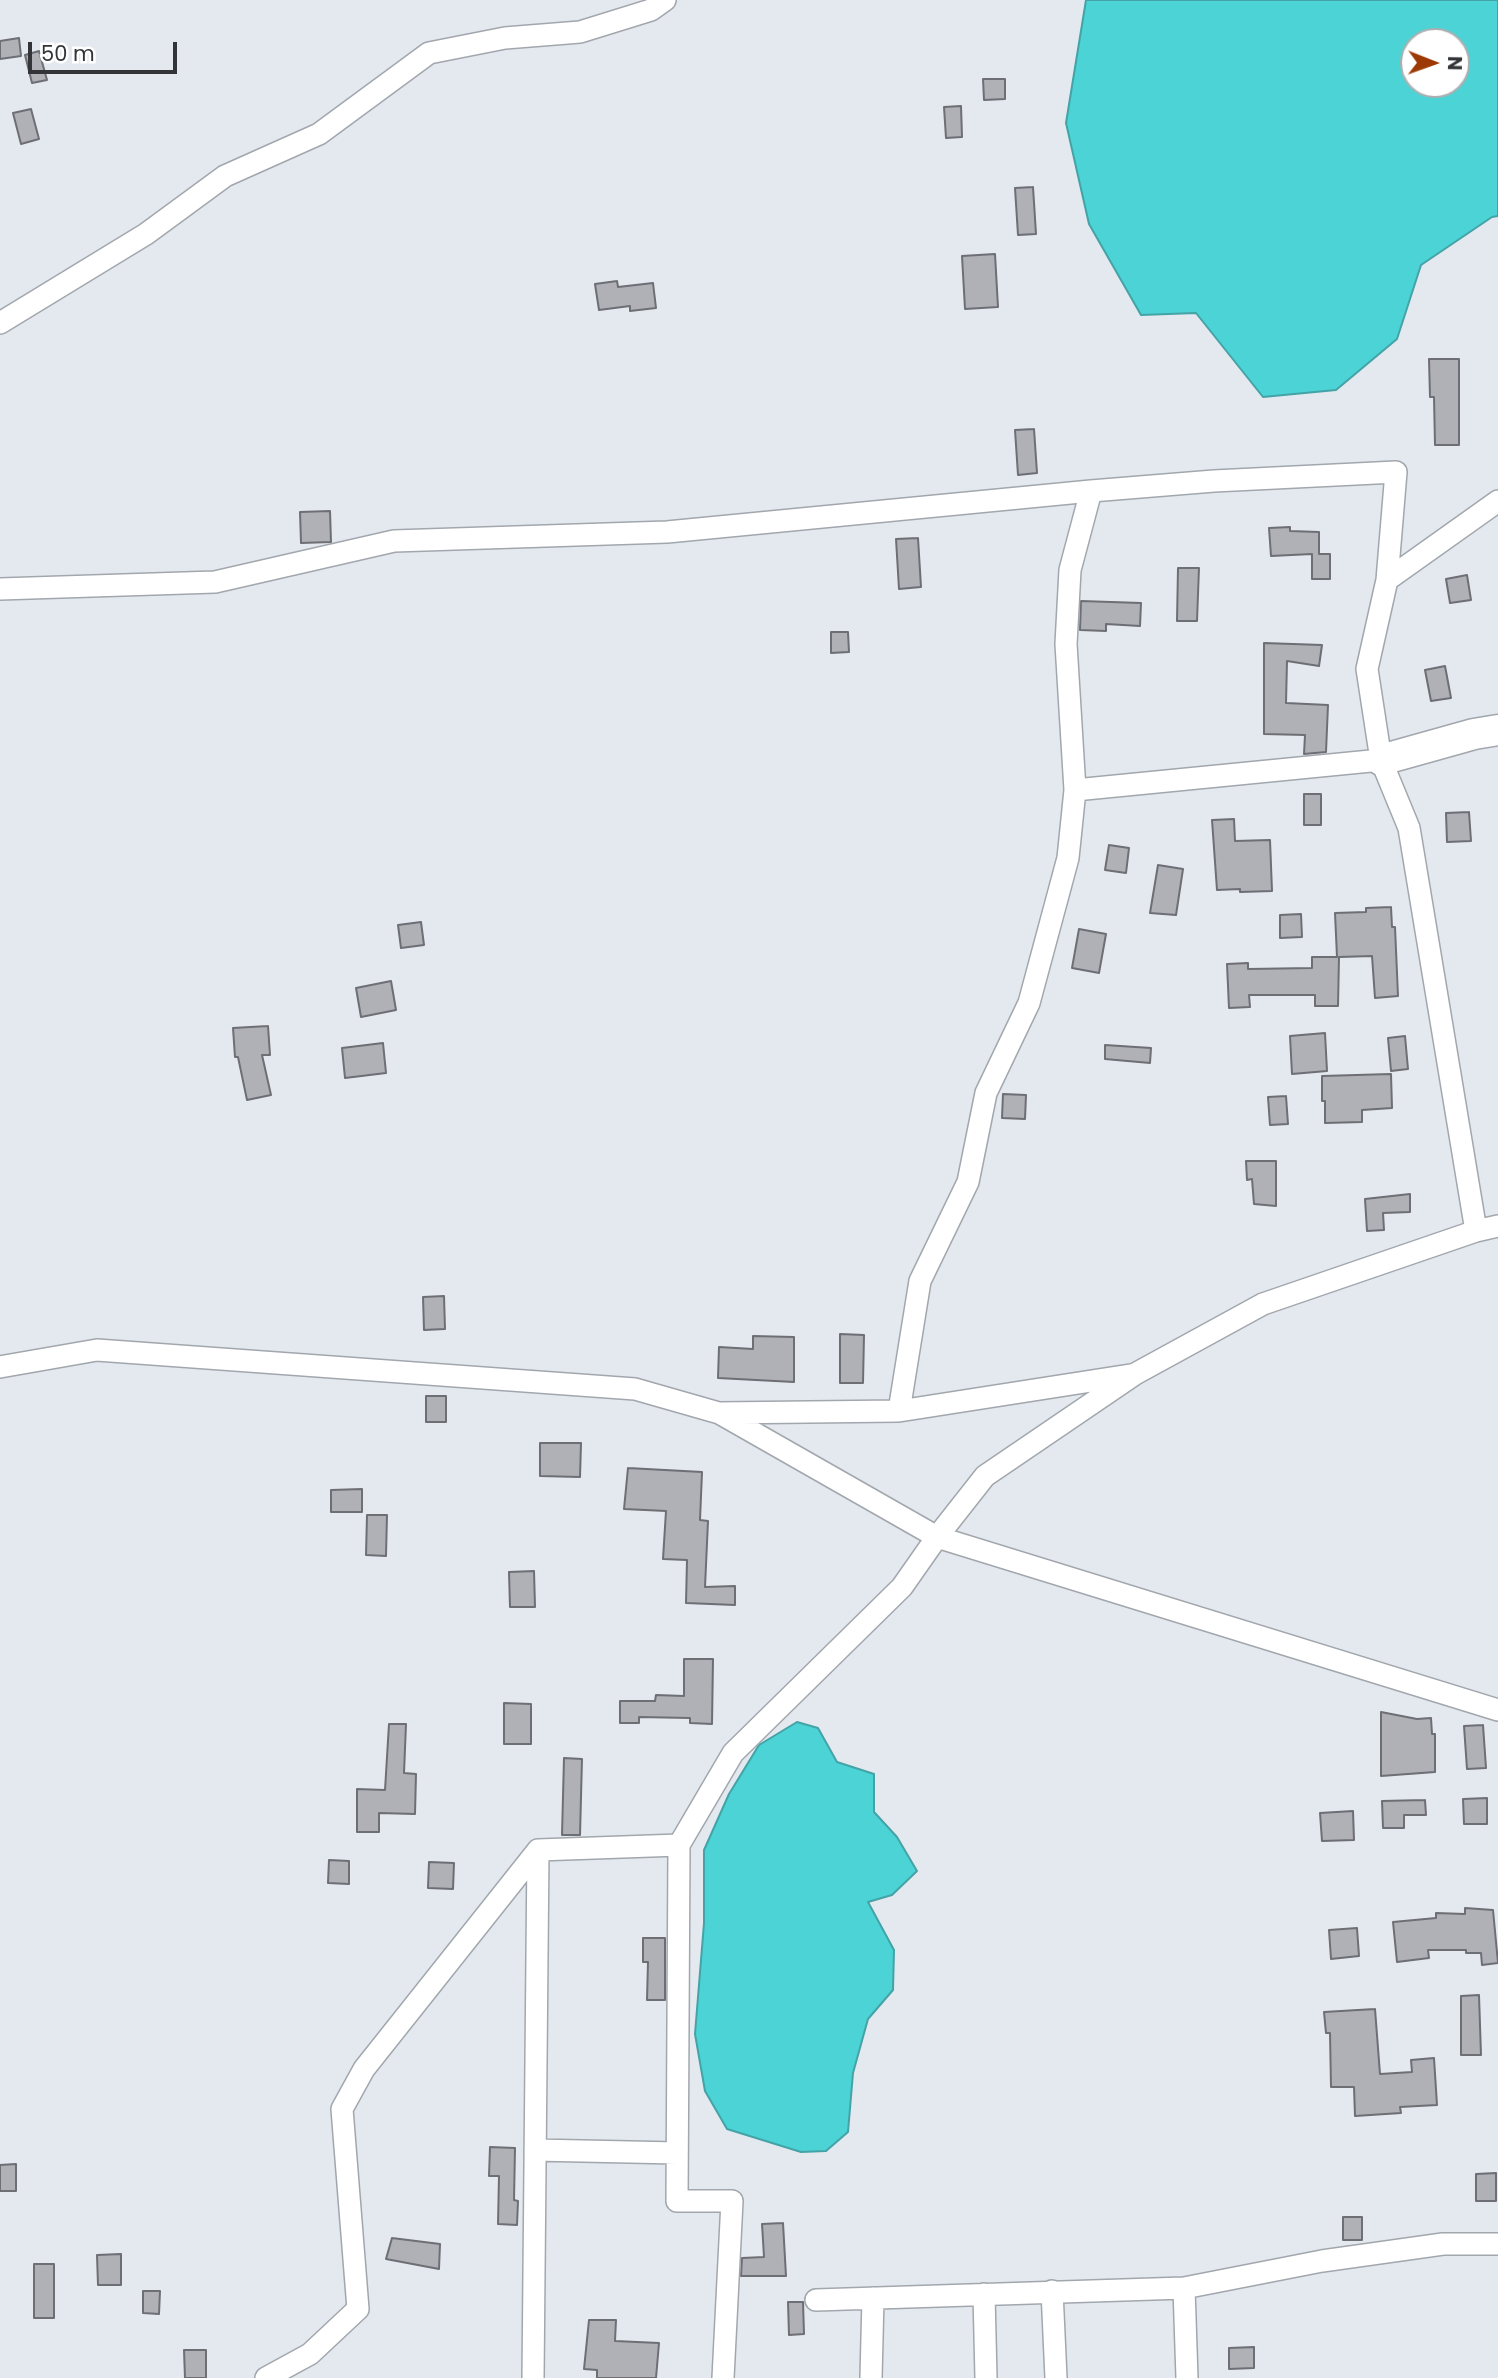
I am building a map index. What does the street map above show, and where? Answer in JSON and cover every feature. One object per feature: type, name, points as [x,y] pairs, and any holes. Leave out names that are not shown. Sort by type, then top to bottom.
[{"type":"street","points":[[0,323],[146,234],[225,176],[319,134],[429,53],[505,38],[580,32],[651,10],[665,0]]},
{"type":"street","points":[[0,589],[215,582],[394,541],[667,532],[1091,491],[1214,481],[1396,472],[1387,580],[1367,669],[1381,760],[1409,828],[1476,1231]]},
{"type":"street","points":[[899,1411],[920,1281],[968,1182],[986,1093],[1028,1003],[1068,858],[1074,790],[1066,644],[1070,570],[1091,491]]},
{"type":"street","points":[[1387,580],[1498,501]]},
{"type":"street","points":[[1074,790],[1381,760],[1498,730]]},
{"type":"street","points":[[723,2378],[732,2201],[677,2201],[679,1845],[733,1753],[902,1587],[985,1476],[1135,1374],[1263,1304],[1476,1231],[1498,1226]]},
{"type":"street","points":[[0,1367],[97,1350],[635,1389],[719,1413],[937,1537],[1498,1710]]},
{"type":"street","points":[[719,1413],[899,1411],[1135,1374]]},
{"type":"street","points":[[267,2378],[310,2354],[358,2309],[342,2109],[364,2069],[538,1850],[679,1845]]},
{"type":"street","points":[[533,2378],[538,1850]]},
{"type":"street","points":[[535,2150],[677,2153]]},
{"type":"street","points":[[816,2300],[1184,2288],[1335,2259],[1443,2244],[1498,2244]]},
{"type":"street","points":[[1184,2288],[1187,2378]]},
{"type":"street","points":[[1052,2291],[1056,2378]]},
{"type":"street","points":[[984,2294],[986,2378]]},
{"type":"street","points":[[871,2378],[873,2298]]},
{"type":"water","points":[[1086,0],[1498,0],[1498,216],[1492,217],[1421,265],[1397,339],[1336,390],[1263,397],[1196,313],[1141,315],[1089,224],[1066,123]]},
{"type":"water","points":[[797,1722],[818,1728],[837,1762],[874,1774],[874,1812],[897,1837],[917,1871],[892,1895],[868,1902],[894,1950],[893,1990],[868,2019],[853,2073],[848,2132],[826,2151],[801,2152],[727,2129],[705,2091],[695,2034],[704,1923],[704,1850],[729,1794],[759,1745]]},
{"type":"building","points":[[19,38],[21,56],[0,59],[0,41]]},
{"type":"building","points":[[39,51],[47,80],[32,83],[25,55]]},
{"type":"building","points":[[983,79],[1005,79],[1005,99],[984,100]]},
{"type":"building","points":[[961,106],[962,137],[946,138],[944,107]]},
{"type":"building","points":[[31,109],[39,139],[21,144],[13,113]]},
{"type":"building","points":[[1033,187],[1036,234],[1018,235],[1015,188]]},
{"type":"building","points":[[995,254],[998,307],[965,309],[962,256]]},
{"type":"building","points":[[617,281],[618,287],[653,283],[656,308],[630,311],[630,306],[599,310],[595,284]]},
{"type":"building","points":[[1429,359],[1459,359],[1459,445],[1435,445],[1434,397],[1430,397]]},
{"type":"building","points":[[1034,429],[1037,473],[1018,475],[1015,430]]},
{"type":"building","points":[[330,511],[331,542],[301,543],[300,512]]},
{"type":"building","points":[[1290,527],[1290,531],[1319,532],[1319,554],[1330,554],[1330,579],[1312,579],[1312,554],[1271,556],[1269,528]]},
{"type":"building","points":[[918,538],[921,587],[899,589],[896,539]]},
{"type":"building","points":[[1178,568],[1199,568],[1197,621],[1177,621]]},
{"type":"building","points":[[1467,575],[1471,600],[1450,603],[1446,579]]},
{"type":"building","points":[[1081,601],[1141,603],[1140,626],[1106,624],[1106,631],[1080,630]]},
{"type":"building","points":[[831,632],[848,632],[849,652],[831,653]]},
{"type":"building","points":[[1264,643],[1322,645],[1319,666],[1287,661],[1286,703],[1328,705],[1326,752],[1304,754],[1305,735],[1264,734]]},
{"type":"building","points":[[1445,666],[1451,698],[1431,701],[1425,670]]},
{"type":"building","points":[[1304,794],[1321,794],[1321,825],[1304,825]]},
{"type":"building","points":[[1469,812],[1471,841],[1447,842],[1446,813]]},
{"type":"building","points":[[1234,819],[1235,841],[1270,840],[1272,891],[1217,890],[1212,820]]},
{"type":"building","points":[[1109,845],[1129,848],[1126,873],[1105,870]]},
{"type":"building","points":[[1158,865],[1183,869],[1176,915],[1150,913]]},
{"type":"building","points":[[1391,907],[1392,927],[1395,927],[1398,996],[1375,998],[1372,956],[1339,957],[1338,1006],[1315,1006],[1315,995],[1249,995],[1250,1007],[1229,1008],[1227,964],[1248,963],[1248,969],[1312,968],[1312,957],[1337,957],[1335,913],[1366,912],[1366,908]]},
{"type":"building","points":[[1301,914],[1302,937],[1280,938],[1280,915]]},
{"type":"building","points":[[421,922],[424,945],[401,948],[398,925]]},
{"type":"building","points":[[1079,929],[1106,934],[1099,973],[1072,968]]},
{"type":"building","points":[[391,981],[396,1010],[361,1017],[356,988]]},
{"type":"building","points":[[268,1026],[270,1055],[262,1055],[271,1095],[247,1100],[238,1057],[235,1057],[233,1028]]},
{"type":"building","points":[[1325,1033],[1327,1071],[1292,1074],[1290,1036]]},
{"type":"building","points":[[1405,1036],[1408,1069],[1391,1071],[1388,1038]]},
{"type":"building","points":[[383,1043],[386,1073],[345,1078],[342,1048]]},
{"type":"building","points":[[1105,1045],[1151,1048],[1150,1063],[1105,1059]]},
{"type":"building","points":[[1391,1074],[1392,1108],[1362,1110],[1362,1122],[1325,1123],[1322,1076]]},
{"type":"building","points":[[1003,1094],[1026,1095],[1025,1119],[1002,1118]]},
{"type":"building","points":[[1286,1096],[1288,1124],[1270,1125],[1268,1097]]},
{"type":"building","points":[[1246,1161],[1276,1161],[1276,1206],[1254,1204],[1252,1179],[1247,1180]]},
{"type":"building","points":[[1410,1194],[1410,1212],[1383,1213],[1384,1230],[1367,1231],[1365,1199]]},
{"type":"building","points":[[444,1296],[445,1329],[424,1330],[423,1297]]},
{"type":"building","points":[[840,1334],[864,1335],[863,1383],[840,1383]]},
{"type":"building","points":[[753,1336],[794,1337],[794,1382],[718,1378],[719,1347],[753,1349]]},
{"type":"building","points":[[426,1396],[446,1396],[446,1422],[426,1422]]},
{"type":"building","points":[[540,1443],[581,1443],[580,1477],[540,1476]]},
{"type":"building","points":[[628,1468],[702,1472],[700,1520],[708,1521],[705,1587],[735,1586],[735,1605],[686,1603],[687,1560],[663,1559],[666,1511],[624,1509]]},
{"type":"building","points":[[362,1489],[362,1512],[331,1512],[331,1490]]},
{"type":"building","points":[[367,1515],[387,1515],[386,1556],[366,1555]]},
{"type":"building","points":[[534,1571],[535,1607],[510,1607],[509,1572]]},
{"type":"building","points":[[684,1659],[713,1659],[712,1724],[690,1723],[690,1718],[639,1717],[639,1723],[620,1723],[620,1701],[655,1701],[656,1695],[684,1696]]},
{"type":"building","points":[[504,1703],[531,1704],[531,1744],[504,1744]]},
{"type":"building","points":[[1381,1712],[1417,1719],[1431,1718],[1432,1734],[1435,1734],[1435,1772],[1381,1776]]},
{"type":"building","points":[[389,1724],[406,1724],[404,1773],[416,1774],[415,1814],[379,1813],[379,1832],[357,1832],[357,1789],[385,1790]]},
{"type":"building","points":[[1483,1725],[1486,1768],[1467,1769],[1464,1726]]},
{"type":"building","points":[[564,1758],[582,1759],[580,1835],[562,1835]]},
{"type":"building","points":[[1487,1798],[1487,1824],[1464,1824],[1463,1799]]},
{"type":"building","points":[[1425,1800],[1426,1815],[1404,1815],[1404,1828],[1383,1828],[1382,1801]]},
{"type":"building","points":[[1353,1811],[1354,1840],[1322,1841],[1320,1813]]},
{"type":"building","points":[[329,1860],[349,1861],[349,1884],[328,1883]]},
{"type":"building","points":[[429,1862],[454,1863],[453,1889],[428,1888]]},
{"type":"building","points":[[1465,1908],[1493,1910],[1498,1963],[1482,1965],[1481,1953],[1466,1953],[1466,1950],[1428,1950],[1429,1958],[1397,1962],[1393,1922],[1436,1918],[1436,1913],[1465,1914]]},
{"type":"building","points":[[1357,1928],[1359,1956],[1331,1959],[1329,1930]]},
{"type":"building","points":[[643,1938],[665,1938],[665,2000],[647,2000],[648,1962],[643,1962]]},
{"type":"building","points":[[1479,1995],[1481,2055],[1461,2055],[1461,1996]]},
{"type":"building","points":[[1375,2009],[1380,2074],[1412,2072],[1411,2060],[1434,2058],[1437,2105],[1400,2107],[1401,2113],[1355,2116],[1354,2087],[1331,2087],[1330,2033],[1326,2033],[1324,2012]]},
{"type":"building","points":[[490,2147],[515,2148],[514,2200],[518,2201],[517,2225],[498,2224],[499,2176],[489,2176]]},
{"type":"building","points":[[16,2164],[16,2191],[0,2191],[0,2165]]},
{"type":"building","points":[[1496,2173],[1496,2201],[1476,2201],[1476,2174]]},
{"type":"building","points":[[1343,2217],[1362,2217],[1362,2240],[1343,2240]]},
{"type":"building","points":[[783,2223],[786,2276],[741,2276],[742,2258],[764,2257],[762,2224]]},
{"type":"building","points":[[392,2238],[440,2244],[439,2269],[386,2259]]},
{"type":"building","points":[[121,2254],[121,2285],[98,2285],[97,2255]]},
{"type":"building","points":[[34,2264],[54,2264],[54,2318],[34,2318]]},
{"type":"building","points":[[143,2291],[160,2291],[159,2314],[143,2313]]},
{"type":"building","points":[[788,2302],[803,2302],[804,2334],[789,2335]]},
{"type":"building","points":[[589,2320],[616,2320],[615,2341],[659,2343],[656,2378],[597,2378],[597,2370],[584,2369]]},
{"type":"building","points":[[1254,2347],[1254,2368],[1229,2369],[1229,2348]]},
{"type":"building","points":[[184,2350],[206,2350],[206,2378],[185,2378]]}]
